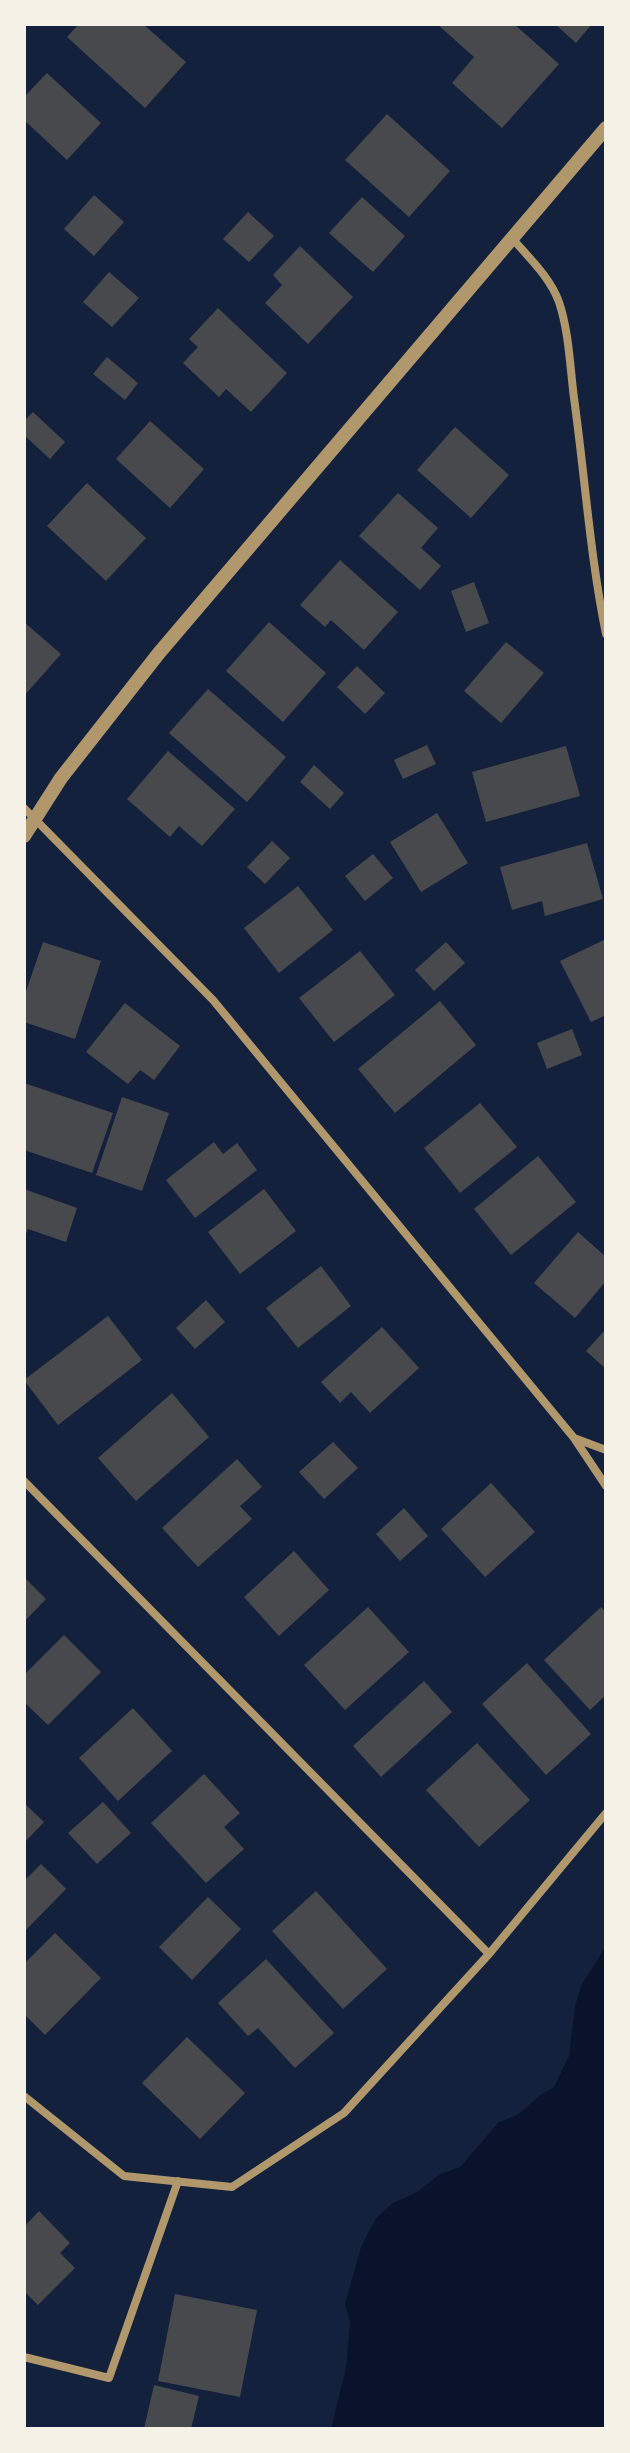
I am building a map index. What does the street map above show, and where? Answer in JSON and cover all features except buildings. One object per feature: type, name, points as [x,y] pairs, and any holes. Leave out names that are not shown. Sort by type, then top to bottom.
[{"type":"street","points":[[24,836],[29,813],[159,653],[606,128]]},
{"type":"street","points":[[512,238],[544,275],[559,301],[578,423],[594,576],[606,634]]},
{"type":"street","points":[[29,813],[213,1000],[574,1438],[606,1486]]},
{"type":"street","points":[[574,1438],[606,1450]]},
{"type":"street","points":[[24,1481],[489,1954]]},
{"type":"street","points":[[24,2096],[124,2176],[232,2187],[344,2113],[489,1954],[606,1813]]},
{"type":"street","points":[[24,2357],[109,2378],[178,2181]]},
{"type":"water","points":[[606,1946],[606,2429],[331,2429],[346,2368],[350,2322],[345,2304],[361,2247],[376,2218],[393,2203],[417,2192],[440,2174],[460,2167],[498,2123],[519,2114],[554,2087],[569,2056],[575,2006],[582,1984]]}]
